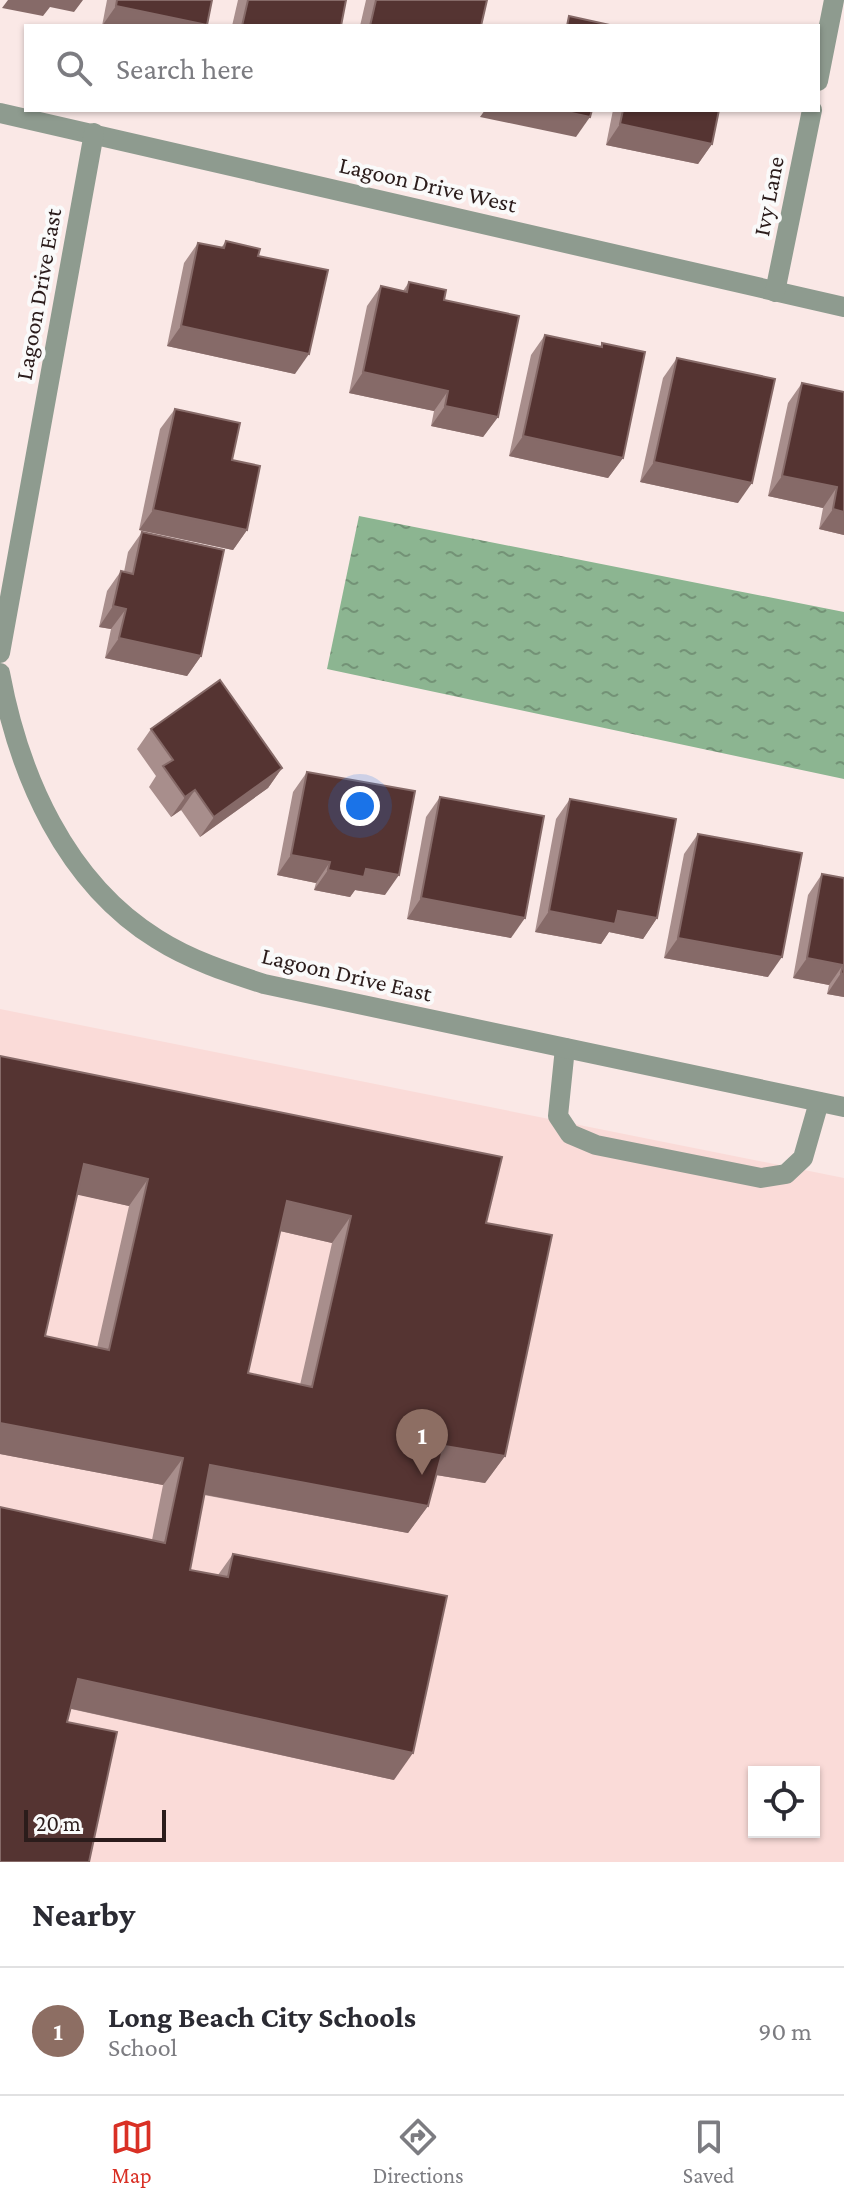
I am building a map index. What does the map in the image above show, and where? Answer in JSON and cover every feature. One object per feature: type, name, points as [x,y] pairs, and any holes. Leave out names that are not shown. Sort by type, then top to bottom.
[{"type":"street","points":[[820,71],[834,0]]},
{"type":"street","name":"Ivy Lane","points":[[775,292],[812,112]]},
{"type":"street","name":"Lagoon Drive West","points":[[0,113],[844,307]]},
{"type":"street","name":"Lagoon Drive East","points":[[0,653],[94,133]]},
{"type":"street","name":"Lagoon Drive East","points":[[0,673],[18,751],[45,814],[70,852],[98,889],[156,939],[208,966],[264,984],[844,1107]]},
{"type":"street","points":[[565,1048],[558,1116],[570,1134],[596,1145],[761,1178],[786,1174],[803,1158],[819,1102]]},
{"type":"shaded area","points":[[0,1009],[844,1178],[844,1862],[0,1862]]},
{"type":"water","points":[[359,516],[844,612],[844,779],[327,669]]},
{"type":"building","points":[[117,0],[212,0],[207,24],[116,6]]},
{"type":"building","points":[[248,0],[346,0],[341,24],[242,24]]},
{"type":"building","points":[[376,0],[487,0],[481,24],[370,24]]},
{"type":"building","points":[[569,16],[605,24],[567,24]]},
{"type":"building","points":[[567,112],[591,112],[590,117]]},
{"type":"building","points":[[623,112],[719,112],[712,144],[620,124]]},
{"type":"building","points":[[226,241],[260,249],[258,256],[328,270],[309,354],[181,326],[198,243],[224,248]]},
{"type":"building","points":[[409,282],[446,290],[444,300],[519,316],[498,417],[445,406],[448,391],[363,372],[381,286],[407,292]]},
{"type":"building","points":[[545,335],[645,352],[623,458],[523,436]]},
{"type":"building","points":[[677,358],[775,379],[752,483],[654,462]]},
{"type":"building","points":[[802,383],[844,392],[844,512],[833,509],[837,487],[782,476]]},
{"type":"building","points":[[175,409],[240,423],[232,460],[260,466],[247,530],[153,510]]},
{"type":"building","points":[[142,532],[224,550],[201,656],[119,638],[126,609],[113,606],[121,571],[133,574]]},
{"type":"building","points":[[220,680],[282,768],[214,817],[195,790],[185,797],[163,766],[173,760],[151,729]]},
{"type":"building","points":[[307,772],[415,791],[399,875],[366,869],[364,877],[328,870],[330,862],[291,855]]},
{"type":"building","points":[[440,797],[544,816],[525,918],[421,898]]},
{"type":"building","points":[[570,799],[676,819],[657,918],[618,911],[615,924],[549,911]]},
{"type":"building","points":[[698,834],[802,853],[782,957],[678,938]]},
{"type":"building","points":[[822,874],[844,878],[844,974],[841,973],[843,965],[807,958]]},
{"type":"building","points":[[0,1056],[502,1157],[486,1223],[552,1235],[505,1456],[444,1446],[428,1506],[210,1465],[190,1570],[228,1577],[233,1554],[447,1596],[413,1753],[78,1679],[67,1722],[117,1732],[89,1862],[0,1862],[0,1507],[165,1543],[183,1458],[0,1423]],"holes":[[[84,1164],[148,1179],[109,1350],[45,1336]],[[287,1201],[351,1216],[312,1387],[248,1373]]]},
{"type":"place","name":"Long Beach City Schools","points":[[422,1475]]}]
